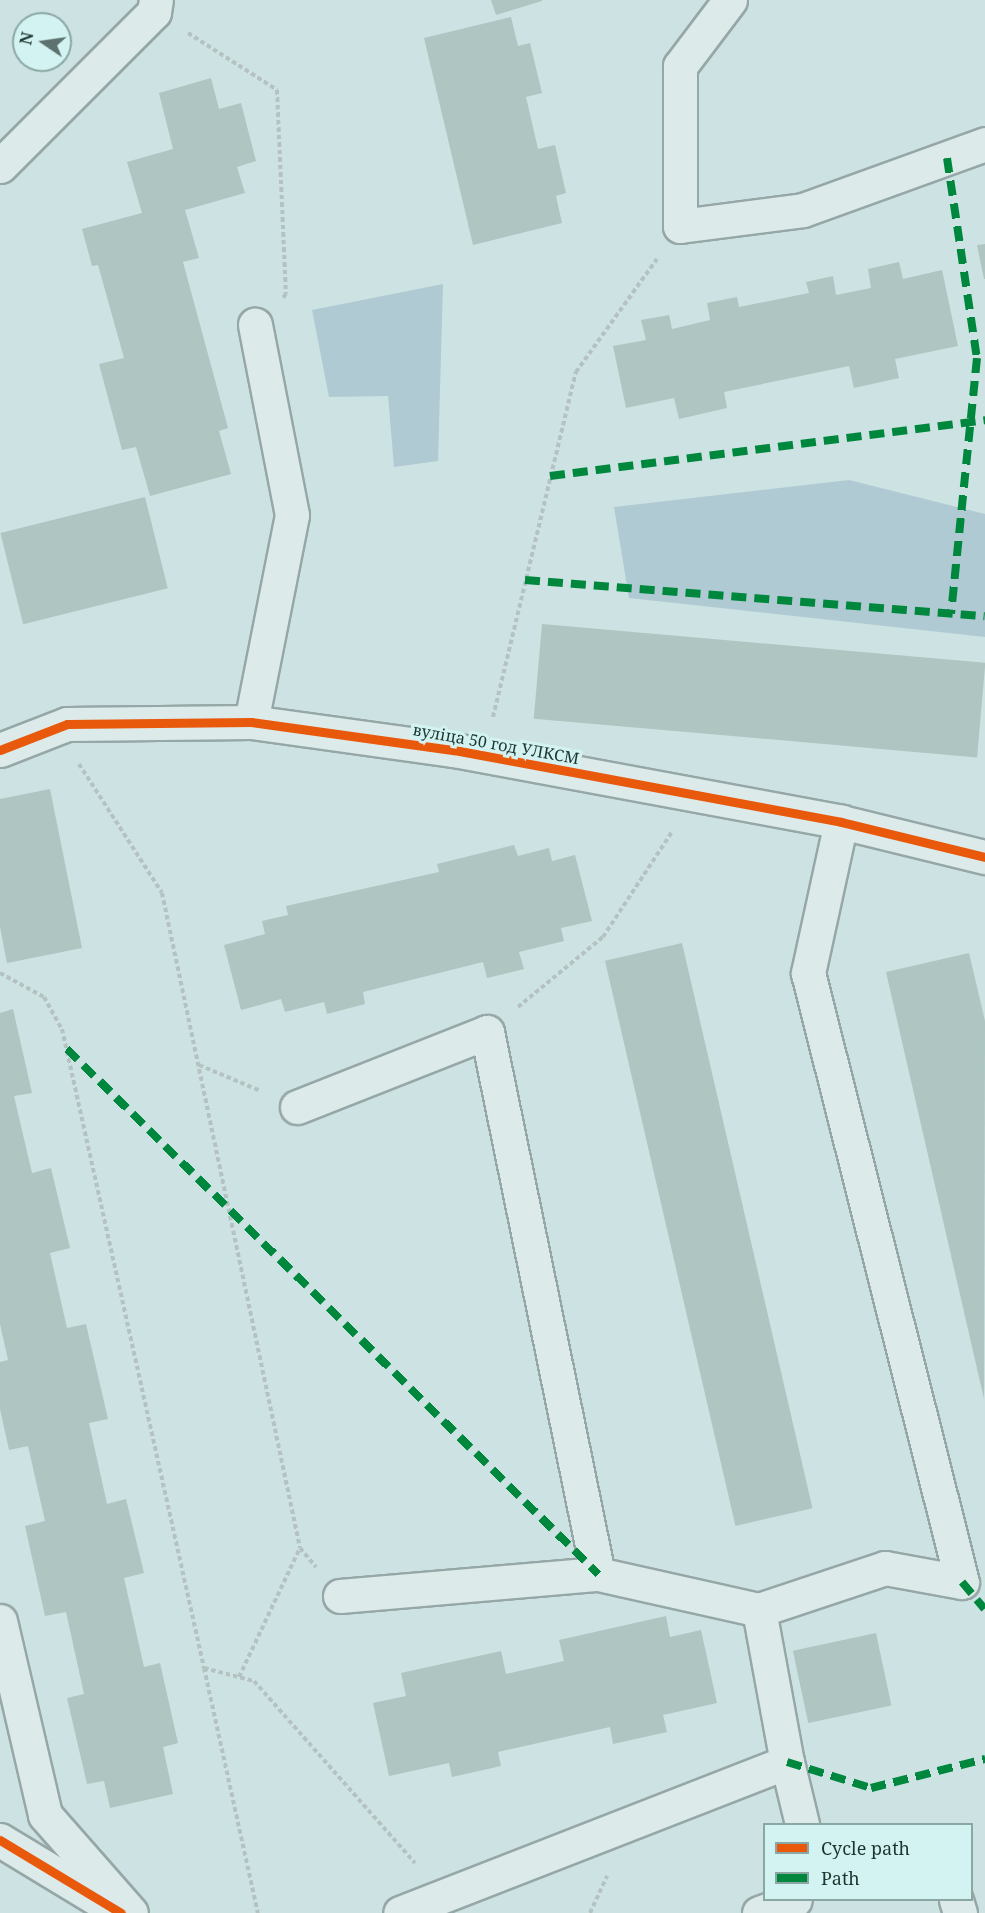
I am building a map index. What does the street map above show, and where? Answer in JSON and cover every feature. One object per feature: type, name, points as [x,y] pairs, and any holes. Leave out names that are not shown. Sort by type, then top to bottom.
[{"type":"street","points":[[730,0],[680,66],[680,226],[803,210],[985,144]]},
{"type":"street","points":[[0,166],[155,6]]},
{"type":"street","points":[[251,722],[292,515],[255,325]]},
{"type":"street","name":"вуліца 50 год УЛКСМ","points":[[0,750],[67,724],[251,722],[483,755],[841,822],[985,857]]},
{"type":"street","points":[[340,1596],[598,1574],[759,1610],[885,1568],[962,1582],[808,973],[841,822]]},
{"type":"street","points":[[297,1107],[487,1032],[598,1574]]},
{"type":"street","points":[[759,1610],[787,1762],[802,1823]]},
{"type":"street","points":[[0,1621],[45,1815],[131,1913]]},
{"type":"street","points":[[400,1913],[443,1893],[787,1762]]},
{"type":"street","points":[[0,1840],[121,1913]]},
{"type":"street","points":[[759,1913],[790,1901]]},
{"type":"path","points":[[155,6],[277,90],[286,294],[255,325]]},
{"type":"path","points":[[483,755],[576,372],[680,226]]},
{"type":"path","points":[[56,728],[162,893],[300,1548],[340,1596]]},
{"type":"path","points":[[487,1032],[603,937],[696,795]]},
{"type":"path","points":[[0,973],[44,997],[62,1029],[258,1913]]},
{"type":"path","points":[[198,1065],[297,1107]]},
{"type":"path","points":[[239,1677],[300,1548]]},
{"type":"path","points":[[204,1668],[254,1681],[307,1746],[443,1893]]},
{"type":"shaded area","points":[[443,284],[438,461],[394,467],[388,396],[329,397],[312,310]]},
{"type":"shaded area","points":[[849,480],[985,514],[985,637],[629,598],[614,507]]},
{"type":"building","points":[[491,0],[542,0],[542,1],[496,15]]},
{"type":"building","points":[[511,17],[518,46],[530,43],[542,93],[526,97],[538,149],[555,145],[566,193],[556,196],[562,223],[473,245],[424,38]]},
{"type":"building","points":[[211,78],[219,109],[241,103],[256,161],[237,167],[245,193],[185,210],[199,258],[183,262],[228,428],[219,431],[231,474],[150,496],[136,447],[122,450],[99,364],[124,358],[98,265],[92,266],[82,229],[142,213],[127,162],[173,149],[159,93]]},
{"type":"building","points":[[985,244],[985,279],[984,279],[977,245]]},
{"type":"building","points":[[899,262],[903,279],[942,270],[958,346],[895,359],[899,378],[854,388],[849,366],[724,392],[727,408],[679,419],[674,398],[626,408],[613,346],[646,340],[641,320],[669,315],[672,329],[710,320],[707,303],[737,297],[739,307],[809,293],[806,282],[833,276],[836,295],[871,288],[868,269]]},
{"type":"building","points":[[145,497],[168,588],[23,624],[0,533]]},
{"type":"building","points":[[542,624],[985,663],[977,757],[534,719]]},
{"type":"building","points":[[50,789],[82,948],[7,963],[0,927],[0,799]]},
{"type":"building","points":[[514,845],[518,856],[549,848],[552,861],[575,855],[592,921],[561,928],[564,941],[519,952],[524,969],[487,978],[483,962],[363,992],[365,1004],[327,1014],[324,1002],[285,1012],[281,999],[241,1010],[224,945],[265,934],[262,921],[288,915],[286,906],[439,872],[437,864]]},
{"type":"building","points":[[682,943],[812,1508],[735,1526],[605,961]]},
{"type":"building","points":[[969,953],[985,1021],[984,1399],[886,972]]},
{"type":"building","points":[[13,1009],[32,1093],[14,1096],[32,1173],[51,1168],[70,1248],[50,1253],[67,1328],[86,1324],[108,1419],[89,1423],[107,1504],[126,1499],[144,1573],[124,1578],[144,1667],[160,1663],[178,1743],[163,1747],[173,1794],[110,1808],[104,1781],[87,1784],[67,1698],[84,1694],[66,1612],[45,1616],[25,1526],[45,1521],[28,1446],[9,1450],[0,1409],[0,1362],[8,1360],[0,1324],[0,1013]]},
{"type":"building","points":[[666,1616],[670,1637],[701,1630],[717,1703],[663,1715],[667,1732],[613,1744],[610,1727],[498,1752],[501,1766],[452,1777],[449,1763],[389,1776],[373,1703],[406,1696],[401,1673],[501,1651],[506,1674],[564,1661],[559,1640]]},
{"type":"building","points":[[876,1633],[891,1705],[808,1723],[793,1651]]},
{"type":"marked path","points":[[947,158],[977,358],[951,614]]},
{"type":"marked path","points":[[550,476],[985,420]]},
{"type":"marked path","points":[[525,580],[985,616]]},
{"type":"marked path","points":[[67,1049],[598,1574]]},
{"type":"marked path","points":[[962,1582],[985,1609]]},
{"type":"marked path","points":[[787,1762],[871,1788],[985,1759]]},
{"type":"cycle path","points":[[0,750],[67,724],[251,722],[454,750],[841,822],[985,857]]},
{"type":"cycle path","points":[[0,1840],[121,1913]]}]
